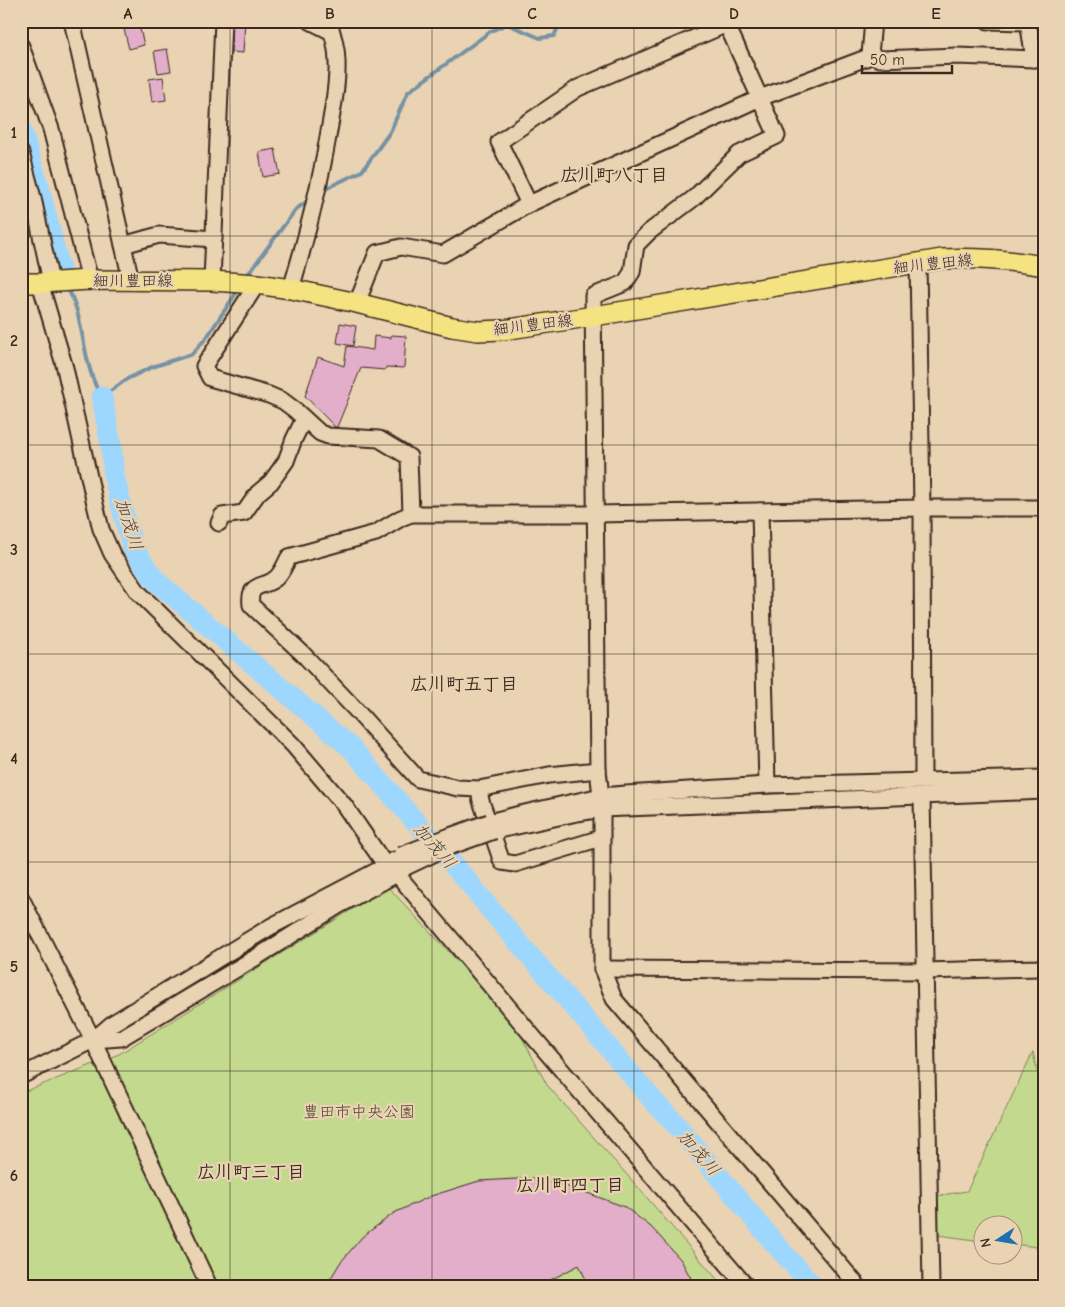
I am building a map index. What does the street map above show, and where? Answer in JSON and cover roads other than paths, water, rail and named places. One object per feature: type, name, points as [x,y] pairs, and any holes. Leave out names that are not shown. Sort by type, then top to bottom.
[{"type":"main road","name":"細川豊田線","points":[[41,283],[90,280],[212,280],[257,284],[357,303],[452,327],[478,331],[503,330],[594,316],[942,259],[1006,260],[1044,266]]},
{"type":"street","points":[[72,21],[131,280]]},
{"type":"street","points":[[212,280],[223,21]]},
{"type":"street","points":[[291,289],[306,241],[319,185],[337,88],[338,60],[335,40],[330,26],[310,21]]},
{"type":"street","points":[[870,55],[873,21]]},
{"type":"street","points":[[870,55],[880,59],[958,56],[1039,58],[1028,22],[988,21]]},
{"type":"street","points":[[529,204],[499,142],[578,88],[730,23],[776,136],[739,154],[694,198],[649,232],[636,245],[632,272],[625,283],[593,296],[598,770],[602,803],[602,969],[614,999],[858,1286]]},
{"type":"street","points":[[21,46],[52,129],[90,280]]},
{"type":"street","points":[[357,303],[377,253],[402,247],[443,254],[529,204],[760,98],[857,62],[870,55]]},
{"type":"street","points":[[21,153],[32,198],[41,283],[65,368],[95,504],[112,554],[138,592],[293,745],[398,865],[537,1040],[746,1286]]},
{"type":"street","points":[[123,245],[159,235],[214,239]]},
{"type":"street","points":[[918,262],[922,508],[923,781]]},
{"type":"street","points":[[257,284],[204,366],[210,378],[269,395],[283,402],[320,433],[328,436],[379,440],[409,457],[411,514]]},
{"type":"street","points":[[219,523],[222,516],[244,513],[258,493],[271,482],[286,461],[304,419]]},
{"type":"street","points":[[598,770],[549,775],[479,789],[458,788],[418,779],[303,654],[251,604],[252,590],[257,586],[274,580],[289,557],[376,534],[411,514],[596,514],[922,508],[1044,508]]},
{"type":"street","points":[[760,511],[767,785]]},
{"type":"street","points":[[21,1076],[93,1040],[113,1023],[270,927],[398,865],[446,848],[492,827],[577,813],[602,803],[767,785],[1044,778]]},
{"type":"street","points":[[479,789],[502,862],[515,864],[601,838]]},
{"type":"street","points":[[602,803],[922,796],[1044,791]]},
{"type":"street","points":[[922,796],[931,1286]]},
{"type":"street","points":[[21,898],[93,1040],[209,1286]]},
{"type":"street","points":[[602,969],[924,971],[1038,968],[1044,966]]},
{"type":"waterway","points":[[321,192],[362,171],[390,132],[408,92],[491,31],[507,24],[540,38],[554,36],[561,21]]},
{"type":"waterway","name":"加茂川","points":[[21,129],[38,184],[60,270]]},
{"type":"waterway","points":[[246,277],[296,209],[311,199]]},
{"type":"waterway","points":[[67,286],[77,311],[93,380],[102,397],[127,379],[152,367],[192,354],[207,337],[238,290]]},
{"type":"waterway","name":"加茂川","points":[[102,397],[111,446],[114,476],[133,548],[155,580],[351,748],[470,884],[647,1094],[672,1120],[776,1245],[813,1286]]},
{"type":"district","name":"広川町八丁目","points":[[614,175]]},
{"type":"district","name":"広川町五丁目","points":[[464,684]]},
{"type":"district","name":"広川町三丁目","points":[[251,1172]]},
{"type":"district","name":"広川町四丁目","points":[[570,1185]]},
{"type":"park label","name":"豊田市中央公園","points":[[359,1111]]}]
